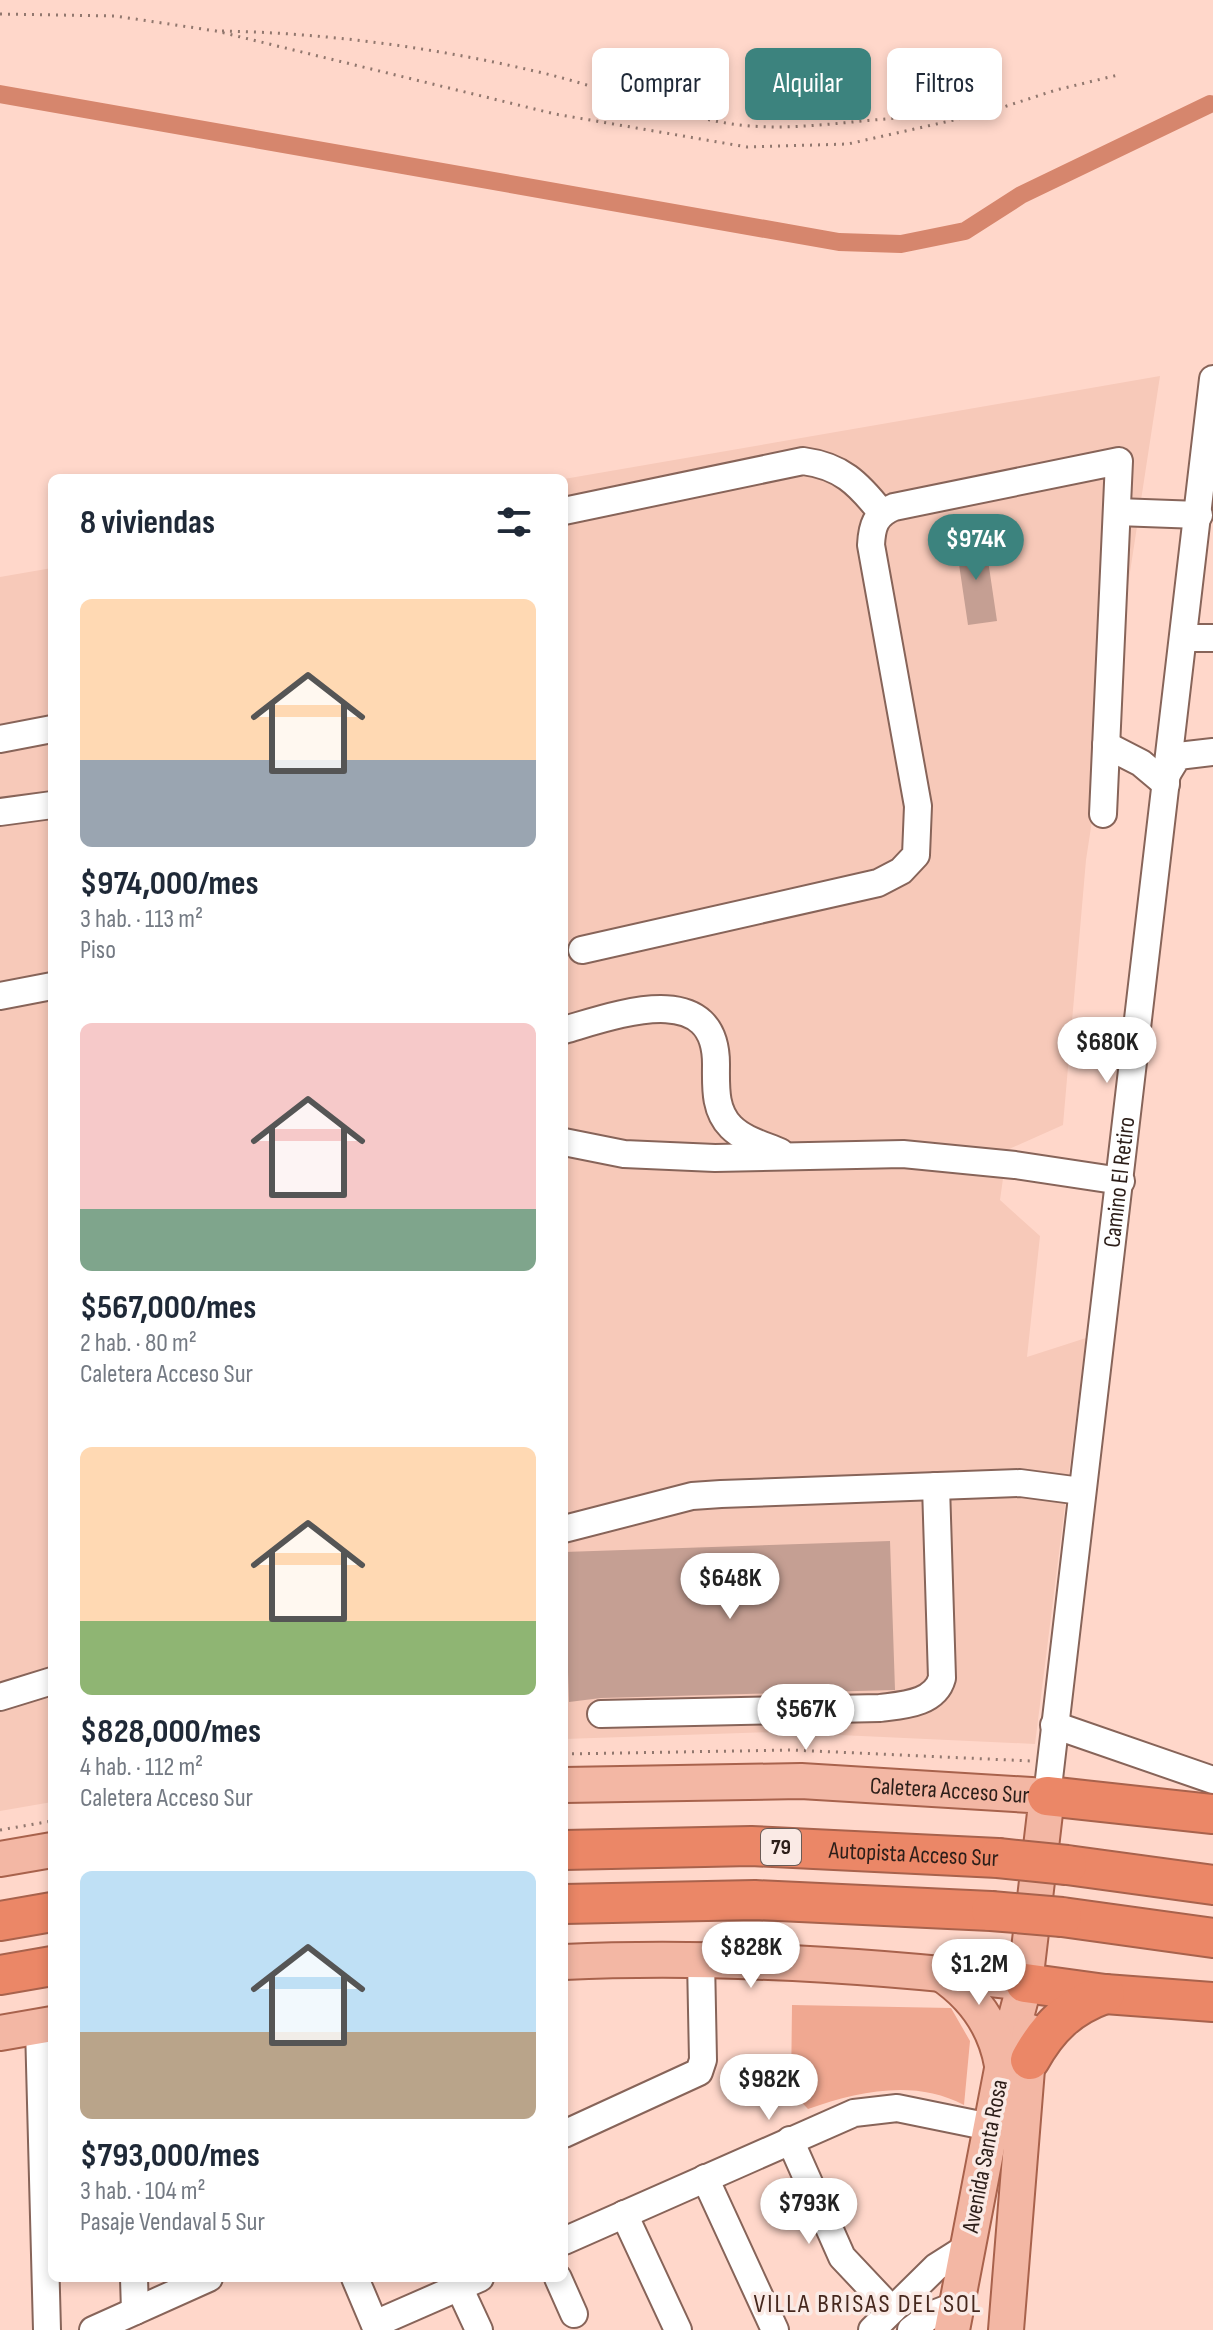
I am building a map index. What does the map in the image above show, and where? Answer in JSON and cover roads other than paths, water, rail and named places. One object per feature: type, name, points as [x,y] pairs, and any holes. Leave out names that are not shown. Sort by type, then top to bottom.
[{"type":"highway","points":[[1047,1796],[1213,1814]]},
{"type":"highway","name":"Autopista Acceso Sur","points":[[568,1850],[751,1846],[998,1858],[1213,1885]]},
{"type":"highway","name":"79","points":[[568,1904],[755,1900],[991,1911],[1062,1917],[1213,1938]]},
{"type":"highway","points":[[0,1921],[48,1913]]},
{"type":"highway","points":[[0,1975],[48,1967]]},
{"type":"highway","points":[[1025,1983],[1105,1994],[1213,2002]]},
{"type":"highway","points":[[1016,2065],[1062,2017],[1105,1994]]},
{"type":"main road","name":"Caletera Acceso Sur","points":[[568,1785],[801,1781],[1047,1796]]},
{"type":"main road","name":"Avenida Santa Rosa","points":[[1007,2321],[1012,2277],[1016,2065],[1047,1796]]},
{"type":"main road","points":[[0,1859],[48,1851]]},
{"type":"main road","points":[[568,1962],[701,1960],[939,1973],[1025,1983]]},
{"type":"main road","points":[[939,1973],[965,1992],[1016,2065]]},
{"type":"main road","points":[[0,2033],[45,2025]]},
{"type":"main road","name":"Avenida Santa Rosa","points":[[954,2317],[990,2127],[1016,2065]]},
{"type":"main road","points":[[966,2248],[987,2254],[1012,2277]]},
{"type":"main road","points":[[954,2317],[1007,2321]]},
{"type":"street","name":"Camino El Retiro","points":[[1047,1796],[1213,379]]},
{"type":"street","points":[[568,510],[803,461],[841,470],[857,482],[881,512]]},
{"type":"street","points":[[582,950],[878,883],[901,871],[916,855],[918,806],[871,545],[872,526],[881,512],[1119,461],[1103,814]]},
{"type":"street","points":[[1117,512],[1199,515]]},
{"type":"street","points":[[1184,638],[1213,638]]},
{"type":"street","points":[[0,739],[48,730]]},
{"type":"street","points":[[1106,745],[1167,779],[1178,756],[1213,752]]},
{"type":"street","points":[[0,812],[48,806]]},
{"type":"street","points":[[0,996],[48,987]]},
{"type":"street","points":[[568,1029],[656,1007],[695,1016],[707,1028],[716,1046],[715,1092],[730,1126],[744,1137],[787,1155]]},
{"type":"street","points":[[568,1143],[624,1154],[715,1158],[903,1154],[1015,1165],[1121,1181]]},
{"type":"street","points":[[568,1528],[692,1496],[1020,1483],[1081,1491]]},
{"type":"street","points":[[601,1714],[880,1708],[908,1705],[934,1692],[942,1678],[936,1486]]},
{"type":"street","points":[[0,1697],[48,1682]]},
{"type":"street","points":[[1054,1725],[1213,1780]]},
{"type":"street","points":[[568,2132],[699,2072],[703,2060],[701,1960]]},
{"type":"street","points":[[45,2025],[47,2330]]},
{"type":"street","points":[[568,2239],[854,2113],[881,2108],[913,2110],[990,2127]]},
{"type":"street","points":[[790,2140],[842,2257],[892,2310]]},
{"type":"street","points":[[705,2178],[775,2330]]},
{"type":"street","points":[[624,2214],[678,2330]]},
{"type":"street","points":[[872,2330],[936,2267],[966,2248]]},
{"type":"street","points":[[134,2282],[135,2311]]},
{"type":"street","points":[[93,2330],[200,2282]]},
{"type":"street","points":[[357,2282],[376,2327],[470,2282],[479,2330]]},
{"type":"street","points":[[560,2282],[574,2314]]},
{"type":"street","points":[[911,2330],[931,2315],[954,2317]]},
{"type":"waterway","points":[[0,94],[839,242],[901,244],[965,231],[1021,195],[1210,104]]},
{"type":"district","name":"VILLA BRISAS DEL SOL","points":[[868,2304]]}]
